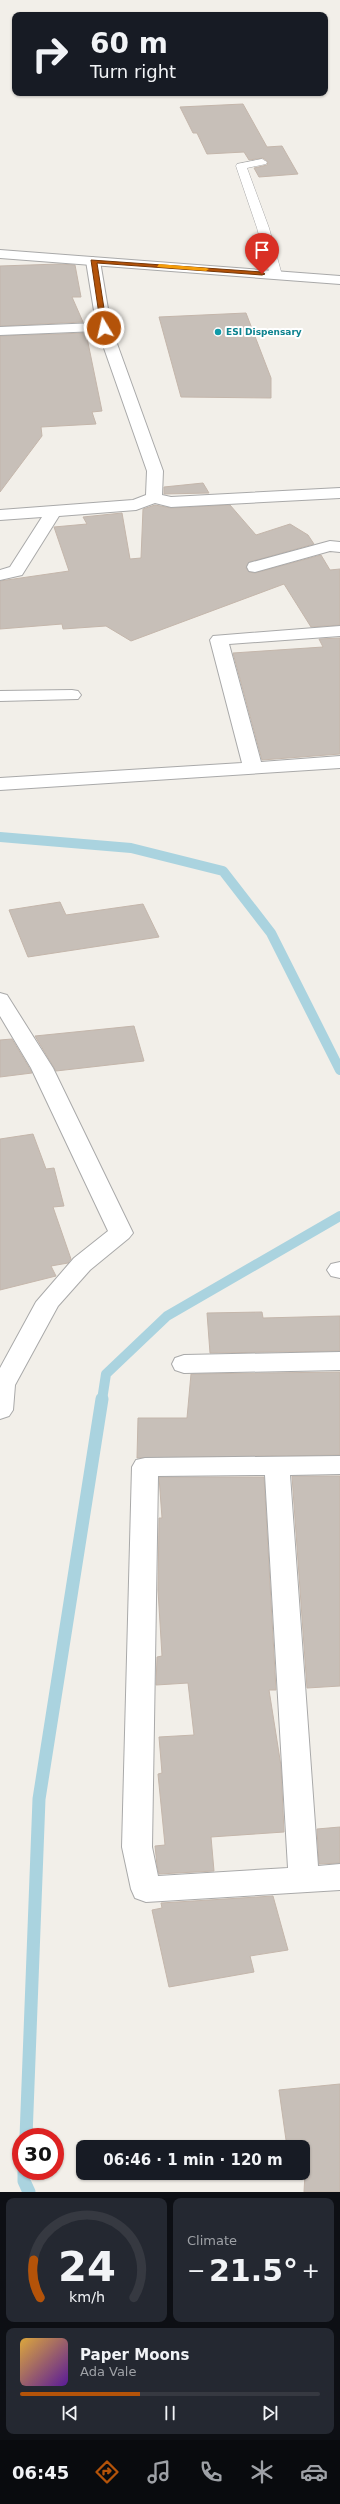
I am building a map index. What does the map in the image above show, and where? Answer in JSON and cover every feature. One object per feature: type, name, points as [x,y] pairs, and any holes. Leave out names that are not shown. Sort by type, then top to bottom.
[{"type":"street","points":[[0,254],[340,280]]},
{"type":"street","points":[[93,261],[104,328],[155,471],[154,498]]},
{"type":"street","points":[[0,331],[104,328]]},
{"type":"street","points":[[0,515],[136,505],[154,498],[172,502],[340,493]]},
{"type":"street","points":[[0,574],[16,571],[42,532],[52,511]]},
{"type":"street","points":[[255,567],[330,546],[340,547]]},
{"type":"street","points":[[253,768],[219,640],[340,631]]},
{"type":"street","points":[[0,696],[72,695]]},
{"type":"street","points":[[0,784],[340,762]]},
{"type":"street","points":[[0,999],[42,1068],[121,1233],[82,1264],[48,1302],[3,1384],[0,1410]]},
{"type":"street","points":[[184,1364],[340,1361]]},
{"type":"street","points":[[340,1465],[277,1467],[145,1467],[137,1847],[146,1889],[340,1877]]},
{"type":"street","points":[[277,1467],[304,1879]]},
{"type":"lane","points":[[262,162],[241,166],[263,228],[276,275]]},
{"type":"building","points":[[243,104],[267,147],[282,146],[298,174],[259,177],[254,168],[267,165],[268,162],[263,158],[249,160],[244,152],[207,154],[197,133],[193,133],[180,107]]},
{"type":"building","points":[[59,264],[75,265],[81,297],[72,297],[83,322],[0,326],[0,266]]},
{"type":"building","points":[[246,313],[271,378],[271,398],[181,397],[159,317]]},
{"type":"building","points":[[86,333],[102,411],[92,412],[96,424],[41,427],[42,436],[0,492],[0,336]]},
{"type":"building","points":[[203,483],[209,493],[164,494],[164,487]]},
{"type":"building","points":[[155,505],[171,508],[230,505],[256,535],[290,524],[308,535],[314,544],[249,562],[246,568],[249,572],[255,573],[321,555],[330,570],[340,569],[340,625],[311,627],[284,584],[131,641],[106,626],[63,629],[62,624],[0,629],[0,581],[69,571],[54,527],[87,524],[83,517],[122,513],[130,559],[141,558],[143,509]]},
{"type":"building","points":[[340,638],[340,754],[262,760],[233,653],[323,647],[319,639]]},
{"type":"building","points":[[60,902],[66,915],[143,904],[159,937],[28,957],[9,910]]},
{"type":"building","points":[[134,1026],[144,1061],[56,1071],[35,1036]]},
{"type":"building","points":[[12,1039],[32,1073],[0,1077],[0,1040]]},
{"type":"building","points":[[33,1134],[46,1169],[54,1168],[64,1206],[53,1207],[71,1259],[68,1263],[51,1266],[56,1276],[0,1290],[0,1139]]},
{"type":"building","points":[[262,1312],[263,1318],[340,1316],[340,1351],[210,1353],[207,1313]]},
{"type":"building","points":[[340,1372],[340,1455],[137,1458],[138,1418],[187,1418],[191,1374]]},
{"type":"building","points":[[292,1476],[340,1476],[340,1686],[307,1688]]},
{"type":"building","points":[[159,1477],[264,1477],[276,1690],[269,1690],[281,1766],[284,1832],[211,1837],[214,1871],[159,1874],[157,1865],[155,1846],[165,1845],[158,1774],[162,1773],[159,1737],[194,1735],[188,1683],[156,1685],[157,1657],[162,1656],[158,1590],[159,1518],[162,1518]]},
{"type":"building","points":[[340,1827],[340,1863],[319,1864],[317,1829]]},
{"type":"building","points":[[273,1896],[288,1950],[250,1956],[254,1972],[169,1987],[152,1910],[162,1908],[161,1903]]},
{"type":"building","points":[[340,2084],[340,2192],[304,2192],[305,2180],[310,2180],[310,2140],[286,2140],[279,2090]]},
{"type":"waterway","points":[[0,837],[131,848],[223,871],[271,933],[340,1070]]},
{"type":"waterway","points":[[102,1400],[106,1374],[167,1316],[340,1216]]},
{"type":"waterway","points":[[26,2128],[39,1799],[102,1399]]},
{"type":"waterway","points":[[24,2180],[29,2192]]},
{"type":"slow traffic","points":[[159,266],[206,269]]},
{"type":"place","name":"ESI Dispensary","points":[[218,332]]},
{"type":"route","points":[[104,328],[93,261],[262,274]]}]
